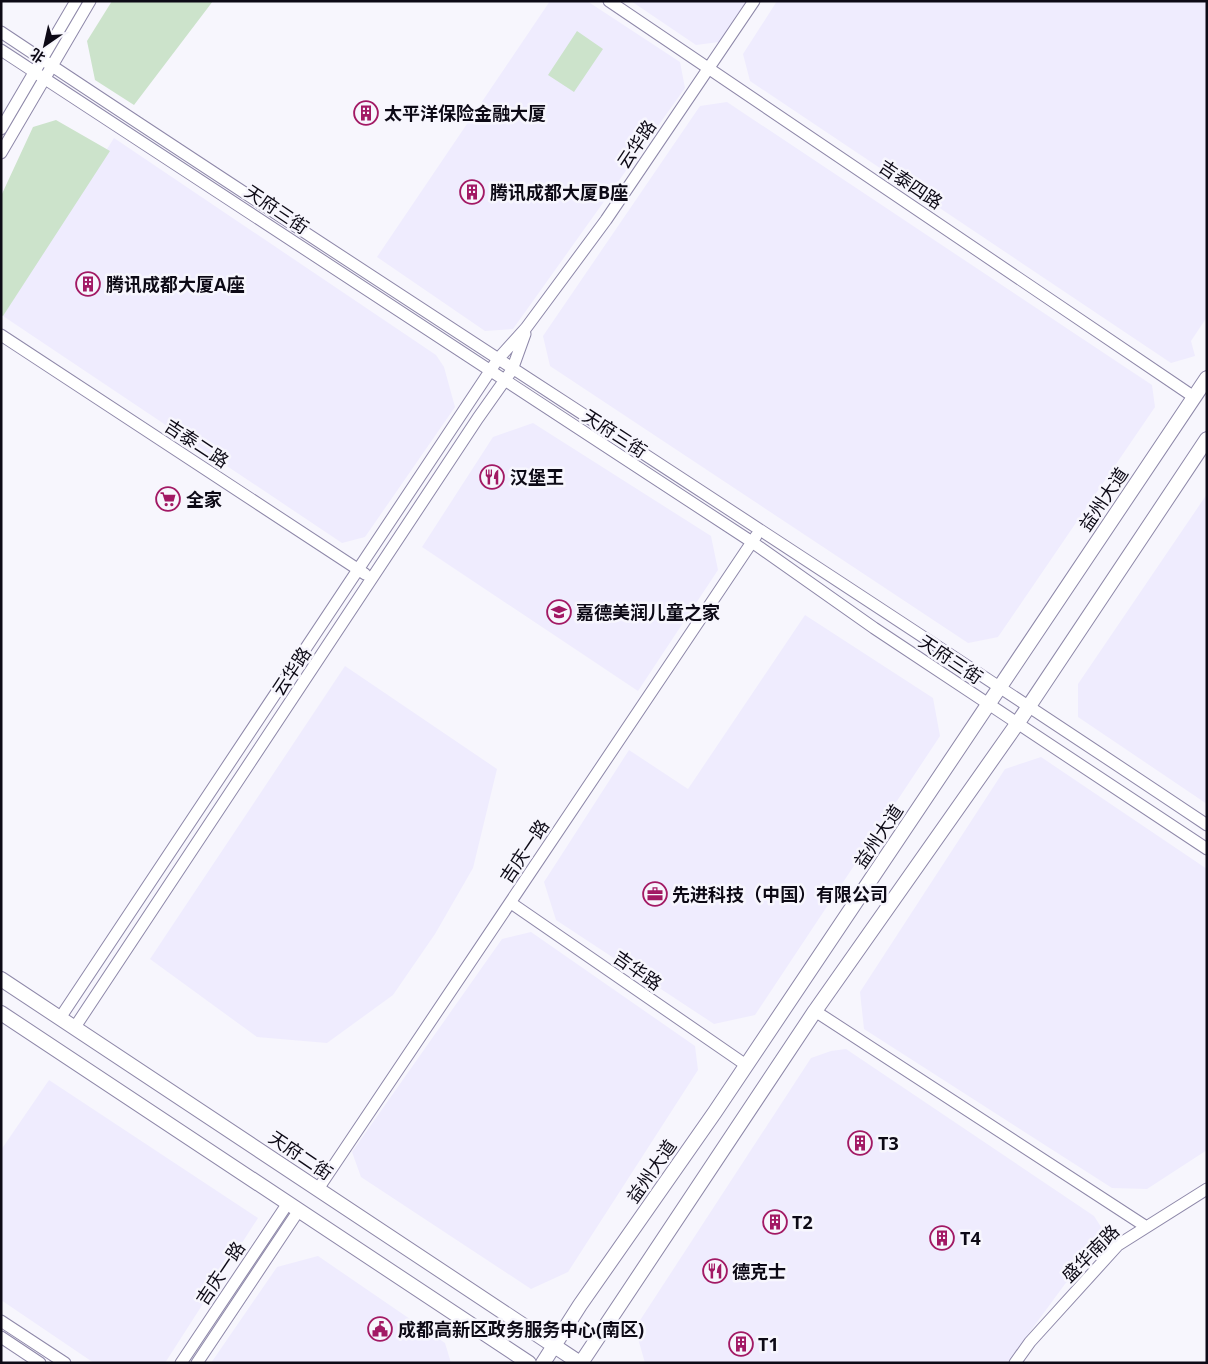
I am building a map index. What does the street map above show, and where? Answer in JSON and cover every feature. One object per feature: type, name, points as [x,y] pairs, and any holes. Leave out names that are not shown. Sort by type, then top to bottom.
[{"type":"main road","name":"益州大道","points":[[543,1363],[746,1065],[1207,378]]},
{"type":"main road","points":[[581,1363],[815,1011],[1017,724],[1207,439]]},
{"type":"main road","name":"天府二街","points":[[1,979],[581,1363]]},
{"type":"main road","points":[[1,1012],[529,1363]]},
{"type":"street","points":[[47,63],[76,1]]},
{"type":"street","points":[[1,153],[47,63],[90,1]]},
{"type":"street","name":"吉泰四路","points":[[609,1],[1194,397]]},
{"type":"street","name":"云华路","points":[[60,1018],[498,359],[526,328],[606,220],[754,1]]},
{"type":"street","name":"天府三街","points":[[1,32],[512,370],[1000,686],[1207,825]]},
{"type":"street","name":"天府三街","points":[[1,50],[503,381],[752,542],[988,705],[1207,849]]},
{"type":"street","points":[[1,130],[40,75]]},
{"type":"street","name":"云华路","points":[[75,1028],[512,370],[526,328]]},
{"type":"street","name":"吉泰二路","points":[[1,335],[372,579]]},
{"type":"street","name":"吉庆一路","points":[[318,1189],[759,531]]},
{"type":"street","name":"吉华路","points":[[511,903],[746,1065]]},
{"type":"street","points":[[815,1011],[1145,1226]]},
{"type":"street","name":"盛华南路","points":[[1015,1363],[1030,1342],[1118,1245],[1145,1226],[1207,1189]]},
{"type":"street","name":"吉庆一路","points":[[181,1363],[294,1207]]},
{"type":"street","name":"吉庆一路","points":[[197,1363],[294,1207]]},
{"type":"street","points":[[1,1321],[64,1363]]},
{"type":"street","points":[[1,1337],[40,1363]]},
{"type":"shaded area","points":[[550,1],[587,1],[680,62],[685,88],[513,329],[485,331],[377,257]]},
{"type":"shaded area","points":[[631,1],[746,1],[719,42],[696,45]]},
{"type":"shaded area","points":[[777,1],[1207,1],[1207,317],[1191,341],[1195,356],[1171,363],[750,81],[743,54]]},
{"type":"shaded area","points":[[727,102],[1152,385],[1155,407],[998,637],[968,643],[550,366],[543,336],[700,106]]},
{"type":"shaded area","points":[[114,138],[436,355],[444,367],[455,407],[365,537],[342,543],[3,316]]},
{"type":"shaded area","points":[[533,423],[711,536],[718,570],[638,691],[422,547],[493,437]]},
{"type":"shaded area","points":[[1207,494],[1207,804],[1078,717],[1078,684]]},
{"type":"shaded area","points":[[805,615],[933,698],[940,736],[755,1015],[714,1024],[556,920],[544,882],[629,750],[688,789]]},
{"type":"shaded area","points":[[345,666],[497,769],[473,868],[435,934],[393,995],[327,1043],[257,1037],[150,959]]},
{"type":"shaded area","points":[[1041,757],[1207,869],[1207,1150],[1147,1189],[1112,1188],[864,1029],[860,992],[1005,769]]},
{"type":"shaded area","points":[[531,932],[695,1046],[698,1070],[568,1272],[531,1289],[361,1177],[352,1152],[502,939]]},
{"type":"shaded area","points":[[846,1049],[1094,1216],[1105,1233],[1100,1248],[1065,1284],[1007,1363],[645,1363],[635,1328],[811,1058],[831,1051]]},
{"type":"shaded area","points":[[49,1080],[258,1218],[165,1363],[94,1363],[1,1300],[1,1150]]},
{"type":"shaded area","points":[[318,1256],[445,1343],[451,1363],[211,1363],[277,1267]]},
{"type":"green space","points":[[112,1],[213,1],[134,105],[95,80],[87,41]]},
{"type":"green space","points":[[577,31],[603,49],[574,92],[548,75]]},
{"type":"green space","points":[[56,120],[110,151],[3,316],[1,315],[1,196],[33,127]]},
{"type":"place","name":"太平洋保险金融大厦","points":[[366,113]]},
{"type":"place","name":"腾讯成都大厦B座","points":[[472,192]]},
{"type":"place","name":"腾讯成都大厦A座","points":[[88,284]]},
{"type":"place","name":"汉堡王","points":[[492,477]]},
{"type":"place","name":"全家","points":[[168,499]]},
{"type":"place","name":"嘉德美润儿童之家","points":[[559,612]]},
{"type":"place","name":"先进科技（中国）有限公司","points":[[655,894]]},
{"type":"place","name":"T3","points":[[860,1143]]},
{"type":"place","name":"T2","points":[[775,1222]]},
{"type":"place","name":"T4","points":[[942,1238]]},
{"type":"place","name":"德克士","points":[[715,1271]]},
{"type":"place","name":"成都高新区政务服务中心(南区)","points":[[380,1329]]},
{"type":"place","name":"T1","points":[[741,1344]]}]
